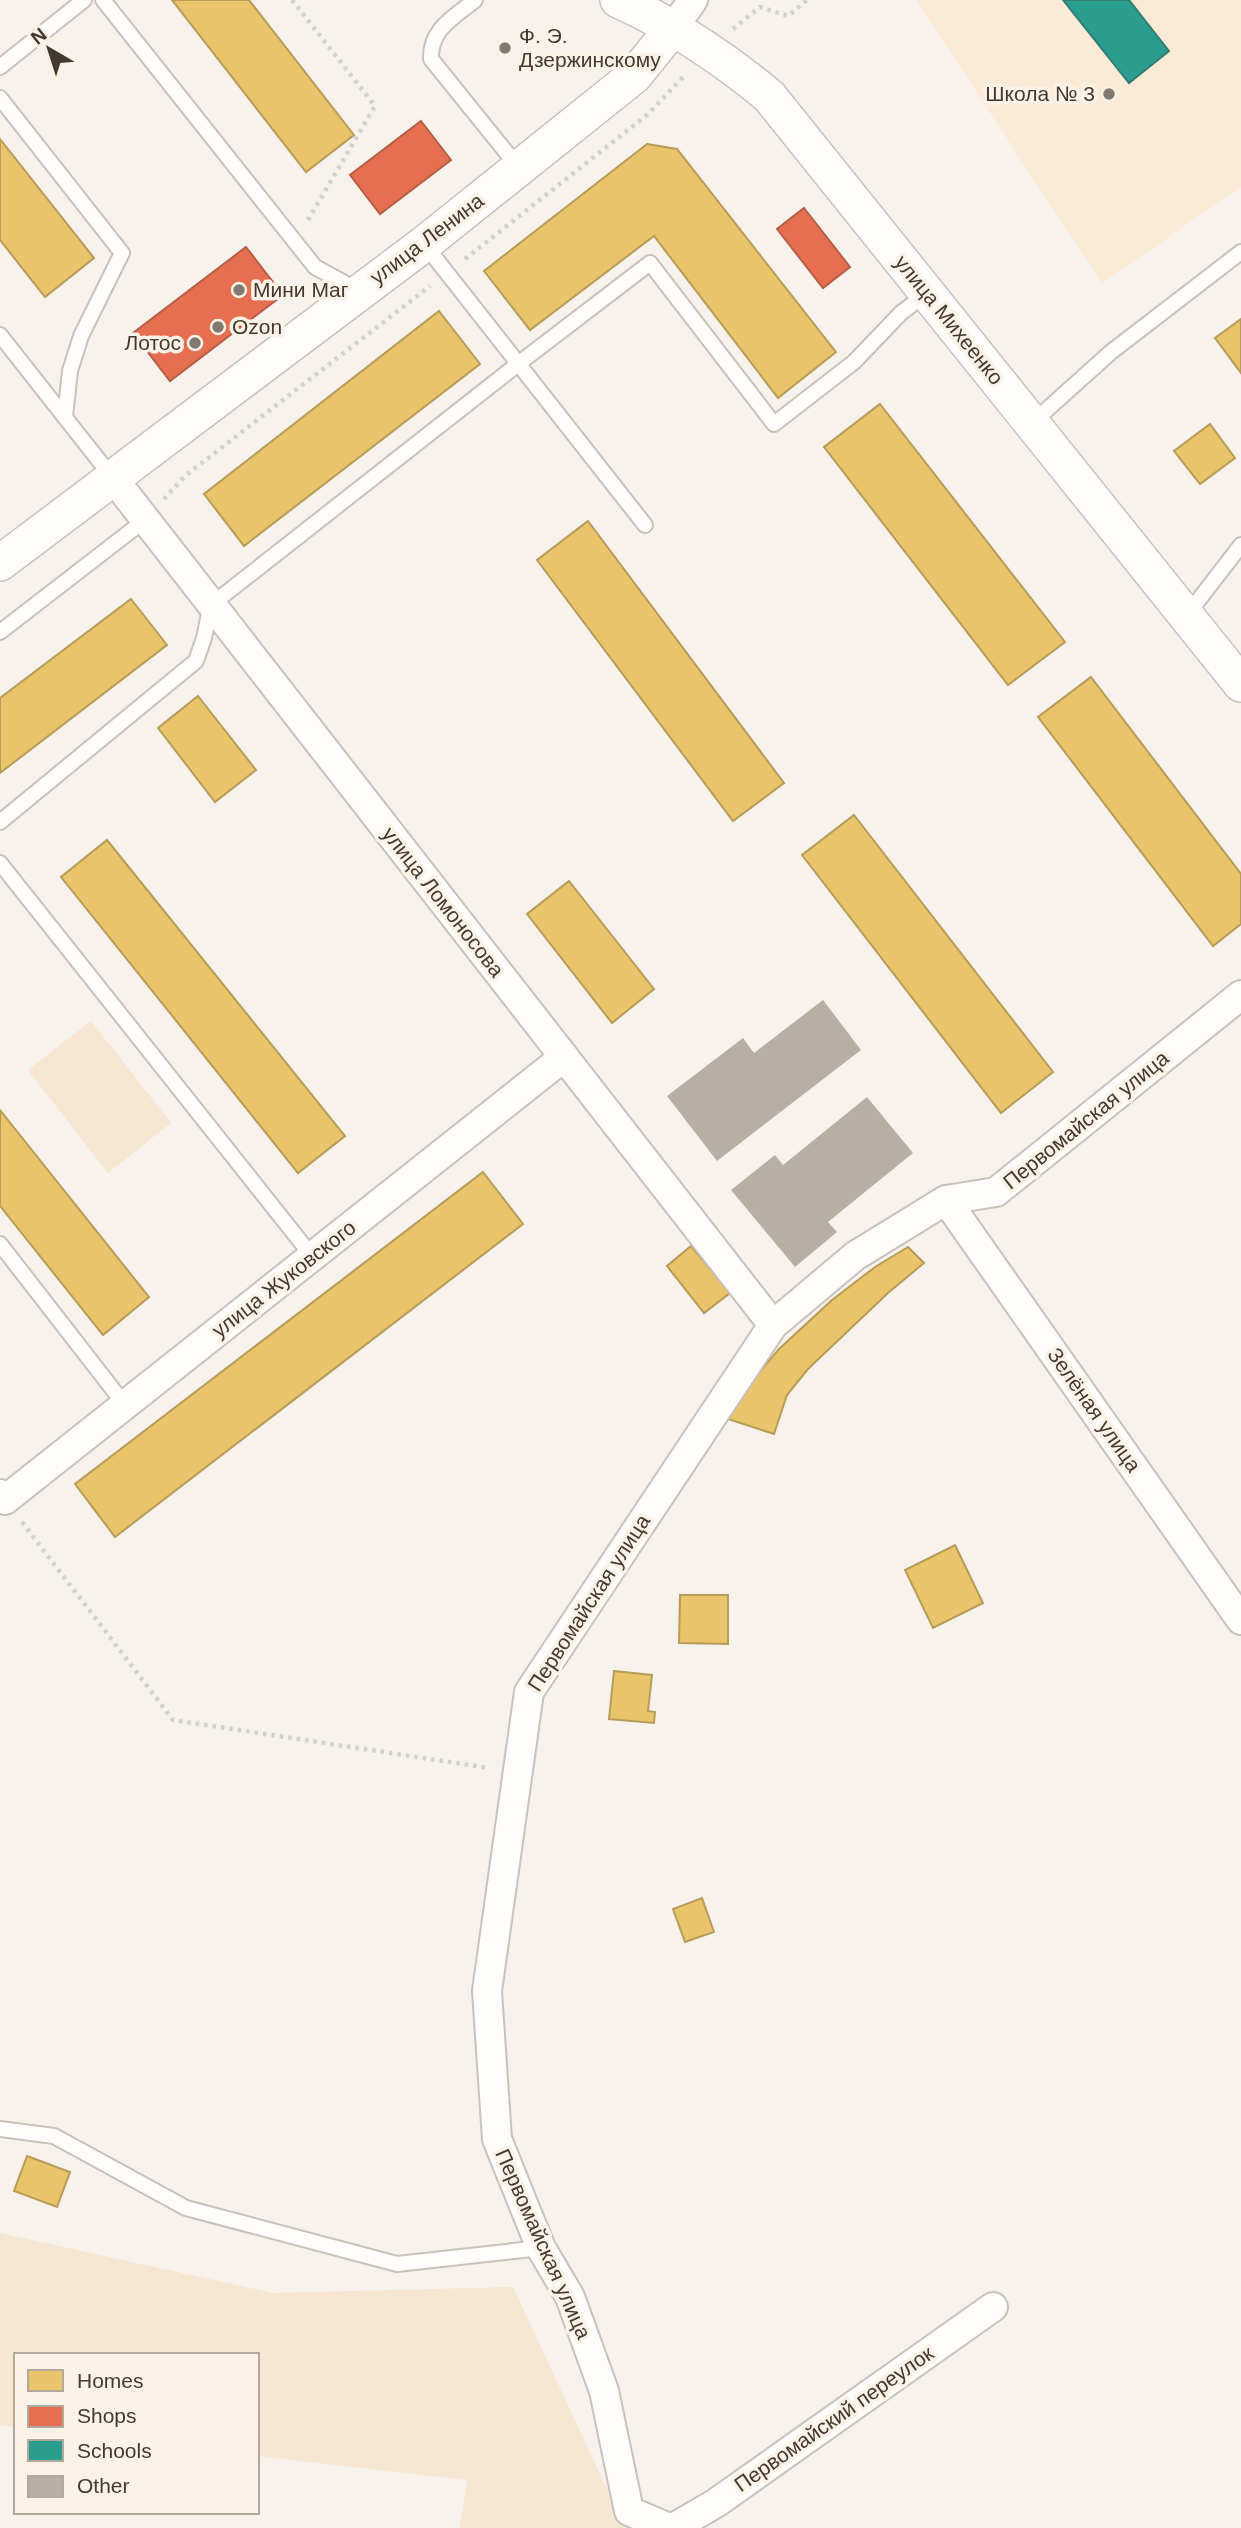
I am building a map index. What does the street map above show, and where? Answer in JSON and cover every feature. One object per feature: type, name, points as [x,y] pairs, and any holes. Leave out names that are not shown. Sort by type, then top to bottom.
[{"type":"street","name":"улица Михеенко","points":[[618,0],[683,14],[709,49],[769,96],[1186,616],[1240,679]]},
{"type":"street","name":"улица Ленина","points":[[0,563],[424,244],[634,76],[683,14]]},
{"type":"street","name":"улица Ломоносова","points":[[113,478],[773,1325]]},
{"type":"street","name":"Первомайская улица","points":[[629,2511],[604,2391],[570,2297],[541,2249],[497,2139],[487,1991],[529,1692],[773,1325],[855,1256],[946,1200],[996,1192],[1241,995]]},
{"type":"street","name":"улица Жуковского","points":[[3,1497],[125,1405],[564,1057]]},
{"type":"street","name":"Зелёная улица","points":[[946,1200],[1241,1620]]},
{"type":"street","name":"Первомайский переулок","points":[[629,2511],[671,2528],[716,2503],[993,2307]]},
{"type":"lane","points":[[0,67],[84,0]]},
{"type":"lane","points":[[103,0],[315,267],[359,291]]},
{"type":"lane","points":[[475,0],[435,33],[430,44],[431,59],[519,168]]},
{"type":"lane","points":[[0,98],[122,253],[81,336],[70,372],[65,417]]},
{"type":"lane","points":[[424,244],[645,525]]},
{"type":"lane","points":[[1032,424],[1111,352],[1241,252]]},
{"type":"lane","points":[[0,822],[195,661],[204,638],[211,604],[650,264],[774,424],[854,362],[901,313],[928,293]]},
{"type":"lane","points":[[0,335],[113,478]]},
{"type":"lane","points":[[0,632],[145,520]]},
{"type":"lane","points":[[1186,616],[1241,545]]},
{"type":"lane","points":[[0,863],[313,1256]]},
{"type":"lane","points":[[0,1244],[125,1405]]},
{"type":"lane","points":[[0,2129],[54,2136],[186,2208],[397,2264],[541,2249]]},
{"type":"path","points":[[292,0],[375,106],[295,242]]},
{"type":"path","points":[[709,49],[760,7],[788,16],[807,0]]},
{"type":"path","points":[[3,1497],[173,1720],[518,1772]]},
{"type":"shaded area","name":"Школа № 3","points":[[916,0],[1241,0],[1241,187],[1102,283]]},
{"type":"shaded area","points":[[91,1021],[171,1123],[108,1173],[28,1070]]},
{"type":"shaded area","points":[[0,2233],[273,2293],[513,2287],[625,2528],[460,2528],[467,2480],[259,2456],[259,2353],[14,2353],[14,2427],[0,2425]]},
{"type":"building: Homes","points":[[172,0],[249,0],[354,135],[306,172]]},
{"type":"building: Homes","points":[[0,139],[94,258],[45,297],[0,240]]},
{"type":"building: Homes","points":[[647,144],[677,149],[836,352],[778,398],[654,236],[530,330],[484,271]]},
{"type":"building: Homes","points":[[439,311],[480,364],[244,546],[204,494]]},
{"type":"building: Homes","points":[[1241,319],[1241,373],[1215,338]]},
{"type":"building: Homes","points":[[880,404],[1065,642],[1008,685],[824,447]]},
{"type":"building: Homes","points":[[1210,424],[1235,458],[1200,484],[1174,451]]},
{"type":"building: Homes","points":[[588,521],[784,783],[733,821],[537,560]]},
{"type":"building: Homes","points":[[131,599],[167,645],[0,773],[0,698]]},
{"type":"building: Homes","points":[[1091,677],[1241,874],[1241,924],[1213,946],[1038,717]]},
{"type":"building: Homes","points":[[198,696],[256,770],[215,802],[158,728]]},
{"type":"building: Homes","points":[[854,815],[1053,1072],[1001,1113],[802,855]]},
{"type":"building: Homes","points":[[107,840],[345,1136],[298,1173],[61,877]]},
{"type":"building: Homes","points":[[569,881],[654,989],[612,1023],[527,914]]},
{"type":"building: Homes","points":[[0,1110],[149,1297],[103,1335],[0,1206]]},
{"type":"building: Homes","points":[[483,1172],[523,1224],[115,1537],[75,1484]]},
{"type":"building: Homes","points":[[691,1246],[730,1293],[704,1313],[667,1266]]},
{"type":"building: Homes","points":[[908,1247],[924,1263],[888,1293],[808,1369],[787,1395],[774,1434],[728,1419],[756,1376],[779,1349],[832,1300],[875,1267]]},
{"type":"building: Homes","points":[[955,1545],[983,1603],[933,1628],[905,1570]]},
{"type":"building: Homes","points":[[680,1595],[728,1595],[728,1644],[679,1643]]},
{"type":"building: Homes","points":[[614,1671],[652,1675],[648,1711],[655,1712],[654,1723],[609,1719]]},
{"type":"building: Homes","points":[[702,1898],[714,1932],[685,1942],[673,1909]]},
{"type":"building: Homes","points":[[27,2156],[70,2172],[57,2207],[14,2191]]},
{"type":"building: Shops","points":[[421,121],[451,160],[380,214],[350,175]]},
{"type":"building: Shops","points":[[804,208],[850,267],[823,288],[777,229]]},
{"type":"building: Shops","points":[[246,247],[283,295],[170,381],[133,333]]},
{"type":"building: Schools","points":[[1063,0],[1129,0],[1169,51],[1129,83]]},
{"type":"building: Other","points":[[823,1000],[861,1050],[717,1161],[667,1096],[743,1038],[754,1053]]},
{"type":"building: Other","points":[[867,1097],[913,1153],[828,1222],[837,1232],[795,1267],[731,1190],[775,1155],[783,1165]]},
{"type":"place","name":"Ф. Э. Дзержинскому","points":[[505,48]]},
{"type":"place","name":"Школа № 3","points":[[1109,94]]},
{"type":"place","name":"Мини Маг","points":[[239,290]]},
{"type":"place","name":"Ozon","points":[[218,327]]},
{"type":"place","name":"Лотос","points":[[195,343]]}]
